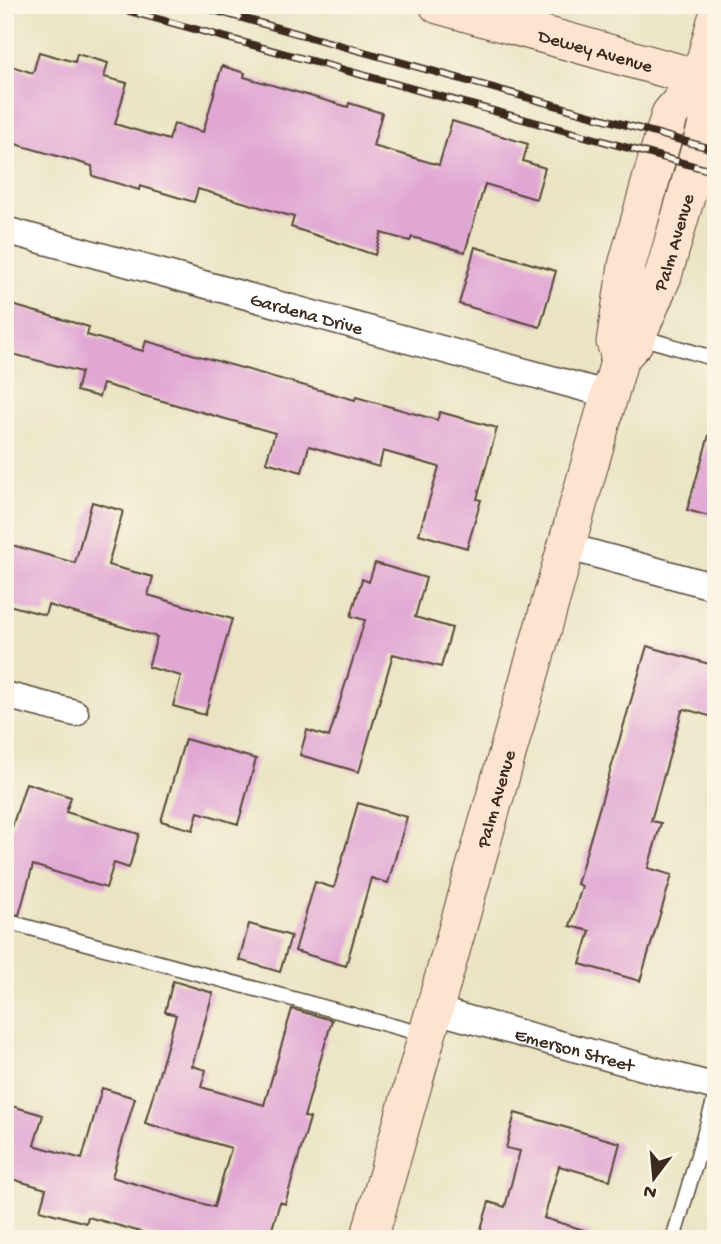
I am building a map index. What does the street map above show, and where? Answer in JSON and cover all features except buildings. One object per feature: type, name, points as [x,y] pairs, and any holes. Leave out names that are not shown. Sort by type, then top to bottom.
[{"type":"street","name":"Dewey Avenue","points":[[438,5],[708,80]]},
{"type":"street","name":"Palm Avenue","points":[[369,1239],[565,546],[610,395],[629,347],[615,342],[626,265],[670,114],[708,80],[716,21]]},
{"type":"street","name":"Gardena Drive","points":[[5,230],[610,395]]},
{"type":"street","points":[[565,546],[716,587]]},
{"type":"street","points":[[5,695],[75,713]]},
{"type":"street","name":"Emerson Street","points":[[431,1022],[716,1087]]},
{"type":"lane","points":[[629,347],[716,359]]},
{"type":"lane","points":[[5,921],[431,1022]]},
{"type":"lane","points":[[673,1239],[716,1095]]},
{"type":"railway","points":[[107,5],[716,172]]},
{"type":"railway","points":[[195,5],[716,150]]}]
